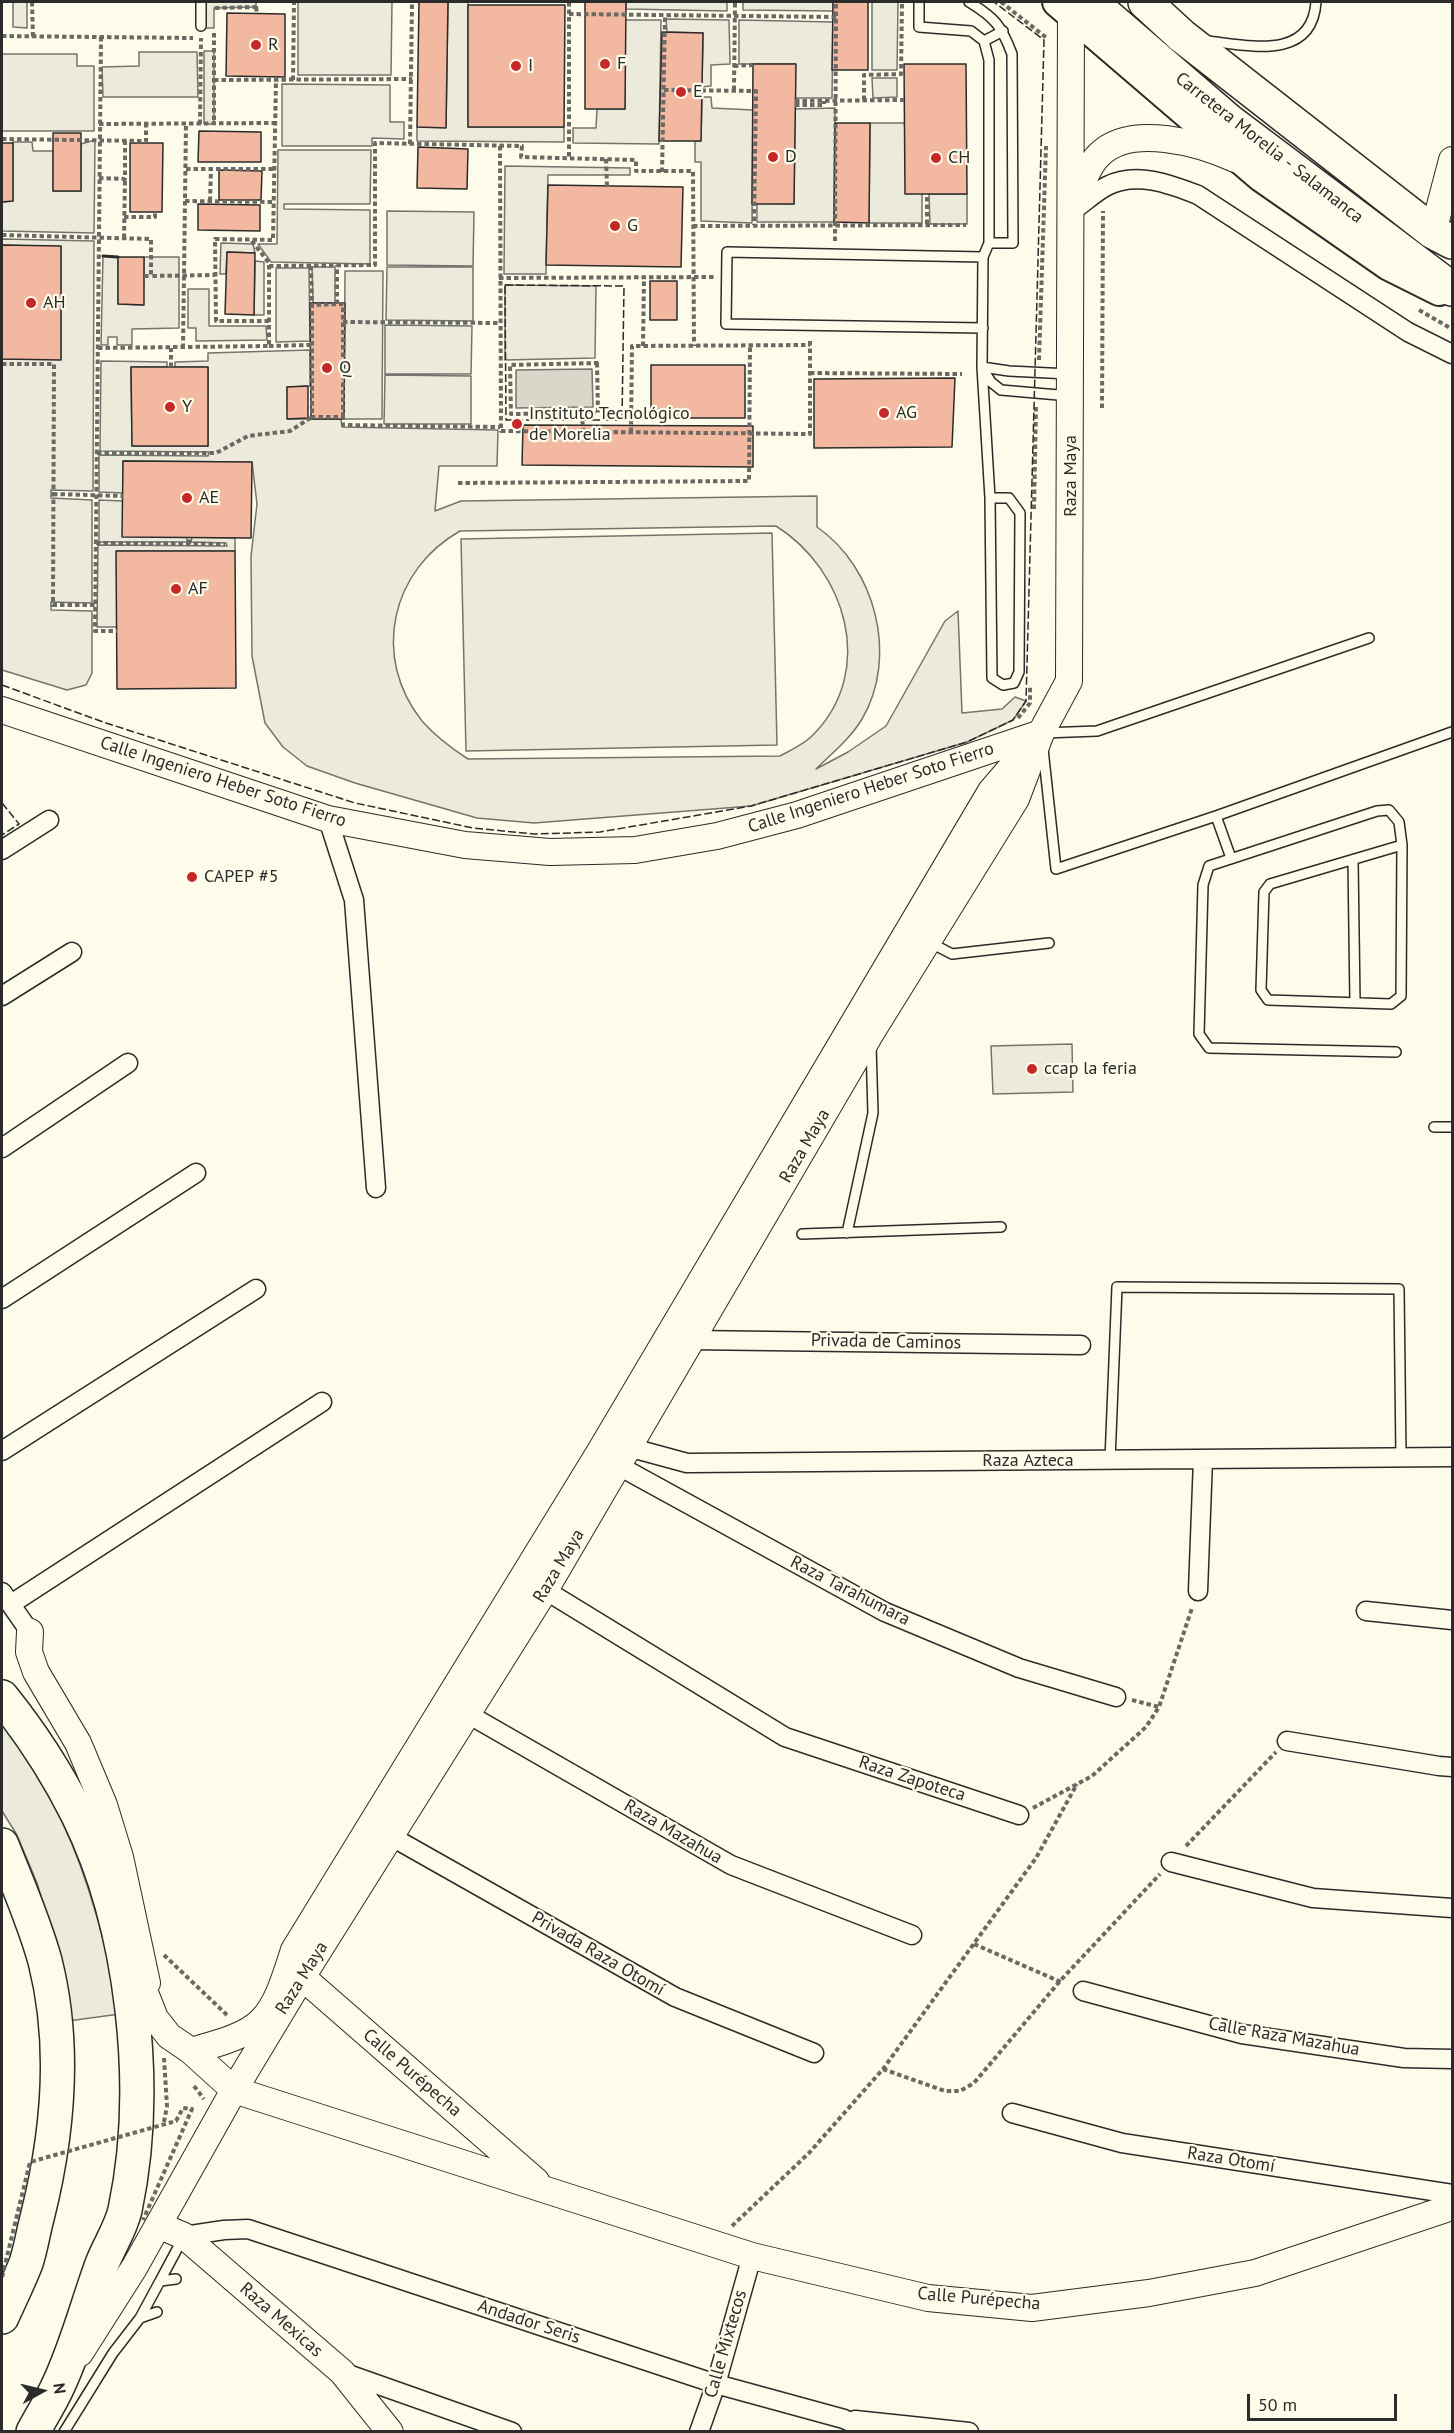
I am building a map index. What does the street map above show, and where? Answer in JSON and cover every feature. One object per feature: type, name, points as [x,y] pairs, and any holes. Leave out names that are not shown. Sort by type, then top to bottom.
[{"type":"highway","name":"Carretera Morelia - Salamanca","points":[[1073,5],[1452,289]]},
{"type":"highway","name":"Carretera Morelia - Salamanca","points":[[1152,5],[1186,39],[1443,237]]},
{"type":"highway","points":[[2,1697],[29,1731],[78,1815],[112,1907],[133,2023],[137,2089],[133,2168],[124,2213],[57,2387],[33,2432]]},
{"type":"highway","points":[[2,1845],[33,1920],[45,1962],[53,2004],[57,2045],[53,2136],[46,2183],[26,2261],[2,2317]]},
{"type":"main road","points":[[1073,5],[1261,177],[1389,266],[1452,298]]},
{"type":"street","name":"Raza Maya","points":[[181,2054],[226,2042],[250,2032],[267,2016],[280,1995],[294,1950],[457,1708],[613,1451],[863,1028],[927,941],[1016,799],[1041,733],[1069,681],[1073,5]]},
{"type":"street","name":"Raza Maya","points":[[1071,212],[1083,180],[1100,154],[1114,144],[1129,139],[1184,141],[1215,150],[1242,162]]},
{"type":"street","points":[[1443,237],[1452,160]]},
{"type":"street","points":[[1071,212],[1107,186],[1129,179],[1150,180],[1175,186],[1198,195],[1408,332],[1452,354]]},
{"type":"street","name":"Calle Ingeniero Heber Soto Fierro","points":[[2,710],[328,819],[465,845],[550,852],[635,850],[717,836],[797,815],[1041,733]]},
{"type":"street","name":"Raza Maya","points":[[57,2387],[118,2294],[150,2222],[392,1837],[457,1708],[545,1590],[613,1451],[691,1340],[991,791],[1041,733]]},
{"type":"street","points":[[328,819],[354,900],[376,1188]]},
{"type":"street","points":[[2,850],[49,820]]},
{"type":"street","points":[[2,996],[72,952]]},
{"type":"street","points":[[2,1148],[128,1063]]},
{"type":"street","points":[[2,1299],[196,1173]]},
{"type":"street","points":[[2,1451],[256,1289]]},
{"type":"street","name":"Privada de Caminos","points":[[691,1340],[1081,1345]]},
{"type":"street","points":[[155,2018],[120,1857],[104,1804],[78,1743],[36,1672],[29,1652],[30,1632],[6,1598],[322,1402]]},
{"type":"street","name":"Raza Azteca","points":[[613,1451],[687,1463],[1452,1457]]},
{"type":"street","name":"Raza Tarahumara","points":[[613,1451],[885,1612],[1019,1668],[1116,1696]]},
{"type":"street","points":[[1198,1591],[1203,1459]]},
{"type":"street","name":"Raza Zapoteca","points":[[545,1590],[785,1737],[1019,1815]]},
{"type":"street","points":[[1366,1611],[1452,1620]]},
{"type":"street","name":"Raza Mazahua","points":[[457,1708],[731,1865],[912,1935]]},
{"type":"street","points":[[1287,1741],[1452,1767]]},
{"type":"street","name":"Privada Raza Otomí","points":[[392,1837],[675,1997],[814,2053]]},
{"type":"street","points":[[1171,1862],[1313,1898],[1452,1908]]},
{"type":"street","points":[[112,1907],[155,2018],[181,2054],[234,2090]]},
{"type":"street","points":[[294,1950],[302,1977]]},
{"type":"street","name":"Calle Purépecha","points":[[302,1977],[544,2188]]},
{"type":"street","name":"Calle Raza Mazahua","points":[[1083,1991],[1242,2034],[1404,2058],[1452,2059]]},
{"type":"street","name":"Calle Purépecha","points":[[234,2090],[752,2256],[928,2298],[1032,2308],[1149,2293],[1255,2272],[1452,2207]]},
{"type":"street","name":"Raza Otomí","points":[[1012,2113],[1122,2144],[1452,2194]]},
{"type":"street","name":"Raza Mexicas","points":[[150,2222],[184,2236],[342,2372],[390,2432]]},
{"type":"street","name":"Andador Seris","points":[[184,2236],[248,2229],[716,2384],[844,2419],[871,2432]]},
{"type":"street","name":"Calle Mixtecos","points":[[699,2432],[716,2384],[752,2256]]},
{"type":"street","points":[[342,2372],[512,2432]]},
{"type":"street","points":[[844,2419],[969,2432]]},
{"type":"lane","points":[[201,2],[201,26]]},
{"type":"lane","points":[[919,2],[919,27],[971,31],[984,41],[988,60],[990,243],[983,257],[982,367],[990,498],[992,678],[1003,685],[1014,684],[1019,672],[1020,513],[1009,498],[990,498]]},
{"type":"lane","points":[[969,2],[986,12],[1003,31],[1012,54],[1013,243],[990,243]]},
{"type":"lane","points":[[1186,39],[1262,47],[1282,45],[1294,41],[1302,34],[1315,14],[1316,2]]},
{"type":"lane","points":[[984,41],[1003,31]]},
{"type":"lane","points":[[983,257],[727,252],[726,278],[726,324],[983,328]]},
{"type":"lane","points":[[982,367],[1071,385]]},
{"type":"lane","points":[[982,367],[991,382],[1000,390],[1071,385]]},
{"type":"lane","points":[[1370,638],[1097,731],[1041,733],[1056,869],[1216,816],[1452,732]]},
{"type":"lane","points":[[1396,1052],[1209,1048],[1199,1034],[1203,885],[1209,866],[1377,811],[1389,810],[1399,822],[1402,845],[1401,996],[1390,1004],[1268,1000],[1261,990],[1264,892],[1270,884],[1402,845]]},
{"type":"lane","points":[[1216,816],[1231,858]]},
{"type":"lane","points":[[1353,860],[1355,1003]]},
{"type":"lane","points":[[927,941],[952,954],[1050,943]]},
{"type":"lane","points":[[847,1233],[873,1113],[863,1028]]},
{"type":"lane","points":[[1434,1127],[1452,1127]]},
{"type":"lane","points":[[802,1234],[1001,1227]]},
{"type":"lane","points":[[1110,1460],[1117,1287],[1400,1289],[1401,1457]]},
{"type":"lane","points":[[64,2432],[113,2353],[140,2318],[184,2236]]},
{"type":"lane","points":[[160,2282],[176,2279]]},
{"type":"lane","points":[[140,2318],[157,2312]]},
{"type":"path","points":[[32,2],[33,37]]},
{"type":"path","points":[[293,80],[294,2]]},
{"type":"path","points":[[410,144],[412,2]]},
{"type":"path","points":[[569,2],[569,158]]},
{"type":"path","points":[[734,90],[735,2]]},
{"type":"path","points":[[834,253],[836,2]]},
{"type":"path","points":[[864,100],[864,75],[901,74],[902,2]]},
{"type":"path","points":[[1001,2],[1048,39],[1048,50]]},
{"type":"path","points":[[214,18],[214,8],[256,4],[257,14]]},
{"type":"path","points":[[569,14],[836,17]]},
{"type":"path","points":[[662,172],[665,15]]},
{"type":"path","points":[[214,28],[214,124]]},
{"type":"path","points":[[2,36],[192,38]]},
{"type":"path","points":[[100,37],[95,631],[117,631]]},
{"type":"path","points":[[200,124],[201,38]]},
{"type":"path","points":[[734,66],[753,65]]},
{"type":"path","points":[[214,80],[412,79]]},
{"type":"path","points":[[269,321],[216,321],[215,239],[273,240],[276,80]]},
{"type":"path","points":[[664,90],[756,91],[754,225]]},
{"type":"path","points":[[795,103],[904,100]]},
{"type":"path","points":[[99,124],[275,123]]},
{"type":"path","points":[[2,139],[99,139],[146,142],[146,124]]},
{"type":"path","points":[[183,348],[186,124]]},
{"type":"path","points":[[124,238],[125,140]]},
{"type":"path","points":[[269,266],[375,265],[375,143],[522,146],[521,157],[636,160],[636,171],[693,171],[694,346]]},
{"type":"path","points":[[1039,361],[1046,144]]},
{"type":"path","points":[[500,146],[501,431],[810,434],[811,325]]},
{"type":"path","points":[[606,159],[607,186]]},
{"type":"path","points":[[186,169],[274,169]]},
{"type":"path","points":[[210,202],[211,169]]},
{"type":"path","points":[[99,178],[125,179]]},
{"type":"path","points":[[927,194],[927,224]]},
{"type":"path","points":[[185,201],[274,202]]},
{"type":"path","points":[[1102,408],[1103,202]]},
{"type":"path","points":[[124,217],[136,214],[155,217],[155,212]]},
{"type":"path","points":[[693,226],[966,225]]},
{"type":"path","points":[[2,235],[151,239],[151,276]]},
{"type":"path","points":[[250,240],[269,266],[269,346]]},
{"type":"path","points":[[337,265],[337,304]]},
{"type":"path","points":[[311,266],[312,417]]},
{"type":"path","points":[[144,276],[215,275]]},
{"type":"path","points":[[643,346],[644,277]]},
{"type":"path","points":[[499,278],[726,278]]},
{"type":"path","points":[[312,305],[343,304],[344,425],[500,427]]},
{"type":"path","points":[[1414,307],[1452,329]]},
{"type":"path","points":[[343,322],[499,323]]},
{"type":"path","points":[[98,348],[311,345]]},
{"type":"path","points":[[632,432],[632,346],[810,345]]},
{"type":"path","points":[[458,483],[749,481],[750,346]]},
{"type":"path","points":[[171,348],[171,367]]},
{"type":"path","points":[[597,363],[598,412],[582,413],[511,414],[510,365],[597,363]]},
{"type":"path","points":[[2,364],[54,364],[53,604],[95,605]]},
{"type":"path","points":[[810,373],[962,374]]},
{"type":"path","points":[[1034,518],[1036,402]]},
{"type":"path","points":[[582,413],[583,431]]},
{"type":"path","points":[[97,453],[216,453],[248,436],[290,431],[312,417],[343,417]]},
{"type":"path","points":[[53,494],[123,496]]},
{"type":"path","points":[[189,537],[189,544]]},
{"type":"path","points":[[96,543],[225,544]]},
{"type":"path","points":[[1012,724],[1030,703],[1030,680]]},
{"type":"path","points":[[1019,1815],[1092,1776],[1146,1727],[1159,1707],[1198,1591]]},
{"type":"path","points":[[1116,1696],[1159,1707]]},
{"type":"path","points":[[883,2069],[945,2091],[960,2091],[974,2083],[1060,1981],[1287,1741]]},
{"type":"path","points":[[714,2243],[809,2153],[883,2069],[1036,1858],[1077,1784]]},
{"type":"path","points":[[974,1944],[1083,1991]]},
{"type":"path","points":[[161,1953],[233,2021]]},
{"type":"path","points":[[165,2049],[181,2054]]},
{"type":"path","points":[[191,2083],[205,2100]]},
{"type":"path","points":[[2,2277],[30,2162],[176,2121],[183,2108],[192,2109],[150,2222]]},
{"type":"path","points":[[150,2222],[189,2130]]},
{"type":"shaded area","points":[[13,2],[27,2],[27,28],[13,27]]},
{"type":"shaded area","points":[[203,2],[256,2],[256,7],[214,8],[214,28],[204,28]]},
{"type":"shaded area","points":[[298,2],[392,2],[391,75],[298,75]]},
{"type":"shaded area","points":[[448,2],[468,2],[468,127],[564,127],[564,142],[417,141],[417,127],[446,127]]},
{"type":"shaded area","points":[[626,2],[727,2],[727,11],[626,9]]},
{"type":"shaded area","points":[[743,2],[833,2],[833,11],[743,10]]},
{"type":"shaded area","points":[[872,2],[898,2],[897,70],[872,70]]},
{"type":"shaded area","points":[[666,19],[729,20],[730,64],[711,65],[711,86],[702,87],[703,33],[667,32]]},
{"type":"shaded area","points":[[625,20],[661,20],[659,144],[573,143],[573,128],[596,128],[597,109],[625,109]]},
{"type":"shaded area","points":[[739,20],[833,22],[832,98],[795,98],[795,64],[739,64]]},
{"type":"shaded area","points":[[204,51],[214,51],[214,124],[204,124]]},
{"type":"shaded area","points":[[139,52],[197,52],[198,97],[103,97],[102,67],[139,66]]},
{"type":"shaded area","points":[[2,54],[77,54],[77,66],[94,66],[94,131],[2,131]]},
{"type":"shaded area","points":[[872,78],[897,78],[897,97],[873,98]]},
{"type":"shaded area","points":[[282,84],[390,85],[390,122],[404,122],[404,139],[372,138],[372,146],[282,146]]},
{"type":"shaded area","points":[[702,97],[711,97],[712,108],[753,110],[752,223],[701,221],[701,162],[695,162],[695,141],[701,141]]},
{"type":"shaded area","points":[[835,108],[834,222],[757,222],[757,203],[794,204],[795,109]]},
{"type":"shaded area","points":[[870,123],[904,123],[922,194],[922,223],[869,223]]},
{"type":"shaded area","points":[[95,140],[94,233],[2,231],[2,202],[13,201],[13,142],[32,142],[33,151],[53,151],[53,191],[81,191],[81,144]]},
{"type":"shaded area","points":[[278,150],[371,150],[370,204],[284,204],[284,209],[370,210],[370,264],[271,262],[258,244],[277,244]]},
{"type":"shaded area","points":[[505,166],[630,168],[630,175],[548,175],[546,274],[504,274]]},
{"type":"shaded area","points":[[929,194],[967,194],[967,224],[930,224]]},
{"type":"shaded area","points":[[387,211],[474,212],[473,266],[387,265]]},
{"type":"shaded area","points":[[2,239],[94,241],[93,491],[51,490],[51,498],[92,500],[92,603],[51,602],[51,610],[92,611],[92,673],[86,685],[67,690],[2,670],[2,359],[61,359],[61,247],[2,245]]},
{"type":"shaded area","points":[[221,243],[253,244],[255,253],[227,252],[226,274],[220,274]]},
{"type":"shaded area","points":[[103,256],[118,257],[118,304],[143,305],[144,257],[179,257],[179,328],[132,329],[132,345],[117,345],[117,337],[108,337],[108,345],[101,345]]},
{"type":"shaded area","points":[[255,261],[264,262],[264,315],[254,315]]},
{"type":"shaded area","points":[[312,267],[335,267],[335,303],[313,303]]},
{"type":"shaded area","points":[[387,267],[473,267],[473,321],[386,320]]},
{"type":"shaded area","points":[[276,268],[309,268],[310,341],[276,342]]},
{"type":"shaded area","points":[[345,271],[383,271],[382,419],[344,419]]},
{"type":"shaded area","points":[[505,285],[596,286],[595,358],[505,360]]},
{"type":"shaded area","points":[[188,289],[209,289],[209,326],[266,326],[267,340],[196,341],[196,328],[188,328]]},
{"type":"shaded area","points":[[385,325],[472,326],[471,374],[385,374]]},
{"type":"shaded area","points":[[310,350],[310,386],[287,387],[288,419],[341,419],[342,427],[498,430],[497,466],[439,466],[435,511],[461,501],[817,496],[817,527],[837,544],[854,565],[866,589],[875,614],[879,641],[879,668],[873,694],[862,719],[816,769],[848,752],[886,726],[945,621],[958,611],[962,713],[1002,709],[1015,697],[1026,701],[1013,720],[967,742],[751,806],[534,823],[477,818],[355,783],[307,766],[283,747],[265,723],[252,656],[251,556],[257,504],[252,462],[123,461],[123,493],[99,492],[99,455],[208,456],[209,452],[100,451],[101,361],[167,362],[167,367],[131,367],[132,446],[208,446],[208,367],[175,367],[175,362],[208,361],[208,353]],"holes":[[[776,526],[800,545],[820,568],[835,594],[844,623],[848,652],[844,681],[833,708],[810,738],[780,756],[468,759],[432,732],[406,696],[397,670],[393,643],[396,617],[404,591],[418,568],[436,548],[460,531]]]},
{"type":"shaded area","points":[[592,369],[593,407],[516,408],[516,370]]},
{"type":"shaded area","points":[[385,375],[471,376],[471,424],[384,424]]},
{"type":"shaded area","points":[[99,500],[123,501],[187,537],[187,542],[99,542]]},
{"type":"shaded area","points":[[772,533],[777,745],[466,751],[461,539]]},
{"type":"shaded area","points":[[192,537],[235,538],[235,551],[117,551],[117,627],[97,627],[98,545],[227,546],[226,543],[191,542]]},
{"type":"shaded area","name":"ccap la feria","points":[[1072,1044],[1073,1092],[993,1094],[991,1046]]},
{"type":"shaded area","points":[[2,1720],[34,1770],[72,1845],[97,1916],[120,2014],[68,2021],[58,1952],[37,1883],[17,1835],[2,1811]]},
{"type":"building","points":[[419,2],[448,2],[446,128],[417,127]]},
{"type":"building","name":"F","points":[[585,2],[626,2],[625,109],[585,109]]},
{"type":"building","points":[[833,2],[868,2],[868,70],[832,70]]},
{"type":"building","name":"I","points":[[468,5],[565,5],[564,127],[468,127]]},
{"type":"building","name":"R","points":[[227,13],[285,14],[285,77],[226,76]]},
{"type":"building","name":"E","points":[[662,32],[703,33],[701,141],[659,141]]},
{"type":"building","name":"D","points":[[753,64],[796,64],[794,204],[752,204]]},
{"type":"building","name":"CH","points":[[904,64],[966,64],[967,194],[905,194]]},
{"type":"building","points":[[835,123],[870,123],[869,223],[834,222]]},
{"type":"building","points":[[199,131],[261,132],[261,162],[198,162]]},
{"type":"building","points":[[53,133],[81,133],[81,191],[53,191]]},
{"type":"building","points":[[2,143],[13,143],[13,201],[2,202]]},
{"type":"building","points":[[130,143],[163,143],[162,212],[130,212]]},
{"type":"building","points":[[418,147],[468,149],[467,189],[417,188]]},
{"type":"building","points":[[219,170],[262,171],[261,200],[219,200]]},
{"type":"building","name":"G","points":[[548,185],[683,187],[681,267],[546,265]]},
{"type":"building","points":[[198,204],[260,205],[260,231],[198,230]]},
{"type":"building","name":"AH","points":[[2,245],[61,246],[61,360],[2,359]]},
{"type":"building","points":[[227,252],[255,253],[254,315],[225,314]]},
{"type":"building","points":[[118,257],[144,257],[144,305],[118,304]]},
{"type":"building","points":[[650,281],[677,281],[677,320],[650,320]]},
{"type":"building","name":"Q","points":[[310,303],[345,303],[344,419],[311,419]]},
{"type":"building","points":[[651,365],[745,365],[745,418],[651,418]]},
{"type":"building","name":"Y","points":[[131,367],[208,367],[208,446],[132,446]]},
{"type":"building","name":"AG","points":[[955,378],[952,447],[814,448],[814,379]]},
{"type":"building","points":[[308,386],[308,418],[287,419],[287,387]]},
{"type":"building","points":[[523,425],[753,426],[753,467],[522,465]]},
{"type":"building","name":"AE","points":[[123,461],[252,462],[251,538],[122,537]]},
{"type":"building","name":"AF","points":[[116,551],[235,551],[236,688],[117,689]]},
{"type":"fence","points":[[2,685],[103,722],[355,803],[473,828],[534,834],[600,832],[751,806],[967,742],[1013,720],[1026,701],[1044,40],[994,2]]},
{"type":"fence","points":[[505,285],[624,286],[622,420],[506,420],[505,285]]},
{"type":"fence","points":[[2,803],[19,824],[2,835]]},
{"type":"wall","points":[[103,256],[118,257]]},
{"type":"place","name":"R","points":[[256,45]]},
{"type":"place","name":"F","points":[[605,64]]},
{"type":"place","name":"I","points":[[516,66]]},
{"type":"place","name":"E","points":[[681,92]]},
{"type":"place","name":"D","points":[[773,157]]},
{"type":"place","name":"CH","points":[[936,158]]},
{"type":"place","name":"G","points":[[615,226]]},
{"type":"place","name":"AH","points":[[31,303]]},
{"type":"place","name":"Q","points":[[327,368]]},
{"type":"place","name":"Y","points":[[170,407]]},
{"type":"place","name":"AG","points":[[884,413]]},
{"type":"place","name":"Instituto Tecnológico de Morelia","points":[[517,424]]},
{"type":"place","name":"AE","points":[[187,498]]},
{"type":"place","name":"AF","points":[[176,589]]},
{"type":"place","name":"CAPEP #5","points":[[192,877]]},
{"type":"place","name":"ccap la feria","points":[[1032,1069]]}]
